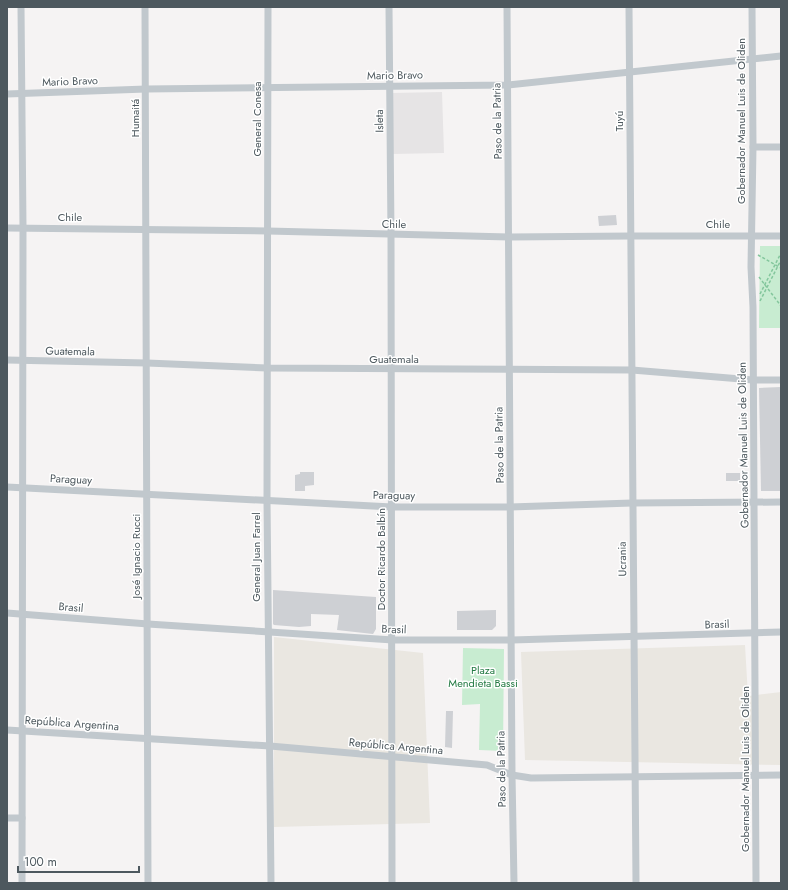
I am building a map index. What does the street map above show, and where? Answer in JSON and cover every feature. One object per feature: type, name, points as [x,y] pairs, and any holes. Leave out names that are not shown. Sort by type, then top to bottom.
[{"type":"street","points":[[21,7],[23,228],[22,883]]},
{"type":"street","name":"Humaitá","points":[[145,7],[146,229]]},
{"type":"street","name":"General Conesa","points":[[268,7],[268,231]]},
{"type":"street","name":"Isleta","points":[[389,7],[391,235]]},
{"type":"street","name":"Paso de la Patria","points":[[507,7],[514,883]]},
{"type":"street","name":"Tuyú","points":[[629,7],[631,236]]},
{"type":"street","name":"Gobernador Manuel Luis de Oliden","points":[[752,7],[754,147],[751,267],[756,306],[753,380],[755,502],[756,883]]},
{"type":"street","name":"Mario Bravo","points":[[7,94],[146,89],[508,85],[781,56]]},
{"type":"street","points":[[754,147],[781,147]]},
{"type":"street","name":"Chile","points":[[7,228],[268,231],[509,237],[781,236]]},
{"type":"street","name":"José Ignacio Rucci","points":[[146,229],[148,883]]},
{"type":"street","name":"General Juan Farrel","points":[[268,231],[267,632],[271,883]]},
{"type":"street","name":"Doctor Ricardo Balbín","points":[[391,235],[392,883]]},
{"type":"street","name":"Ucrania","points":[[631,236],[636,883]]},
{"type":"street","name":"Guatemala","points":[[7,360],[147,363],[267,368],[391,370],[632,370],[753,380],[781,380]]},
{"type":"street","name":"Paraguay","points":[[7,487],[392,507],[510,507],[632,502],[781,502]]},
{"type":"street","name":"Brasil","points":[[7,613],[392,640],[635,638],[781,632]]},
{"type":"street","name":"República Argentina","points":[[7,730],[270,746],[487,765],[512,775],[531,778],[781,775]]},
{"type":"street","points":[[7,818],[22,818]]},
{"type":"path","points":[[751,251],[781,268]]},
{"type":"path","points":[[756,306],[764,284],[781,253]]},
{"type":"path","points":[[756,306],[781,260]]},
{"type":"path","points":[[751,267],[781,306]]},
{"type":"shaded area","points":[[442,92],[444,153],[392,154],[391,93]]},
{"type":"shaded area","points":[[274,637],[423,653],[430,823],[274,827]]},
{"type":"shaded area","points":[[745,645],[748,696],[781,692],[781,765],[525,760],[521,652]]},
{"type":"green space","points":[[760,246],[781,246],[781,328],[759,328]]},
{"type":"green space","name":"Plaza Mendieta Bassi","points":[[463,648],[504,649],[503,751],[479,750],[480,704],[462,705]]},
{"type":"building","points":[[616,215],[617,225],[599,226],[598,216]]},
{"type":"building","points":[[781,387],[781,491],[761,491],[759,388]]},
{"type":"building","points":[[300,472],[314,472],[314,485],[305,486],[305,491],[295,491],[295,475],[300,474]]},
{"type":"building","points":[[726,473],[740,473],[740,481],[726,481]]},
{"type":"building","points":[[273,590],[376,597],[376,629],[373,634],[337,630],[339,615],[311,614],[311,626],[299,627],[274,625]]},
{"type":"building","points":[[496,610],[496,626],[492,630],[457,630],[457,611]]},
{"type":"building","points":[[446,711],[453,711],[452,748],[445,747]]}]
